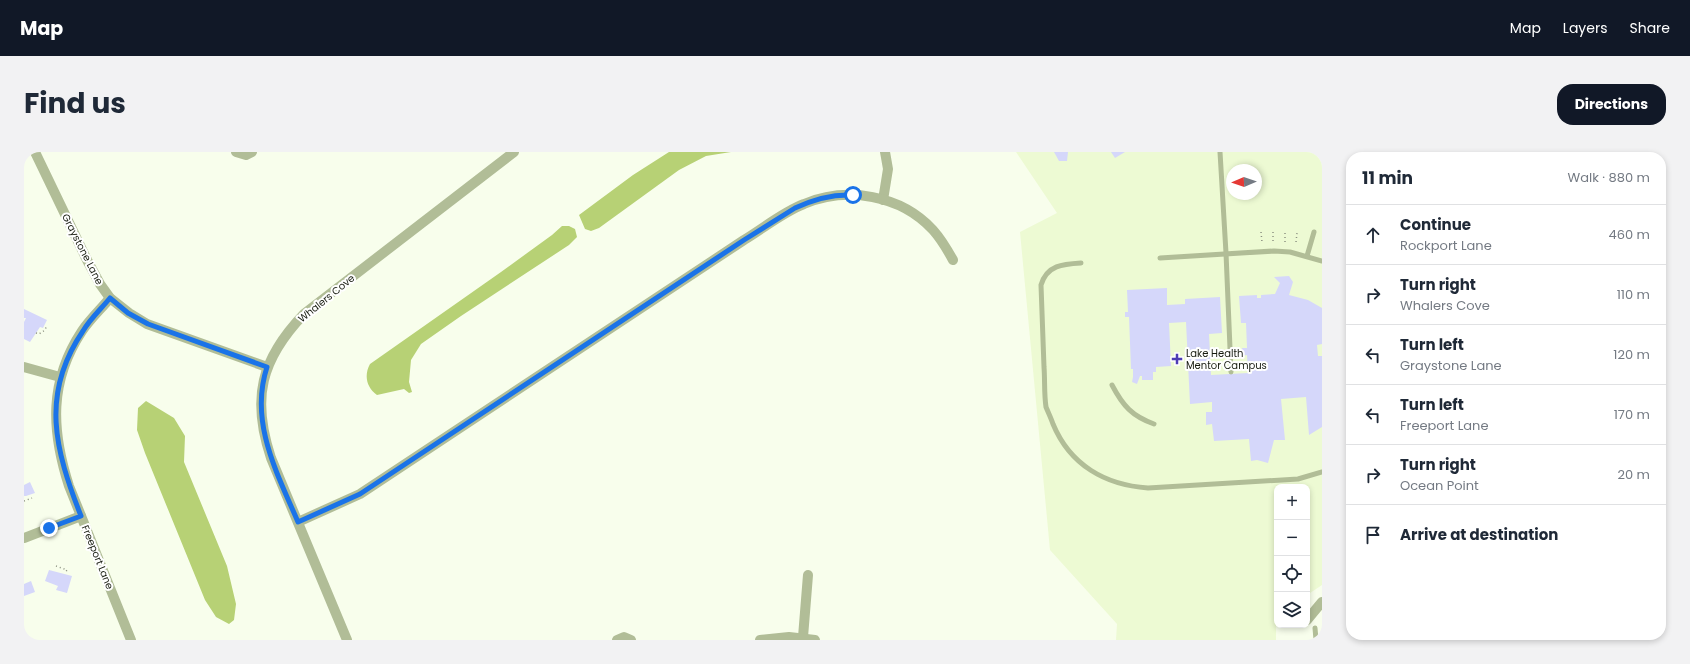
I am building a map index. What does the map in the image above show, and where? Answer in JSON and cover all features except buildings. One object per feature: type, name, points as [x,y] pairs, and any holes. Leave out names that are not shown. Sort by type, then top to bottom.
[{"type":"street","name":"Graystone Lane","points":[[35,152],[87,260],[110,298],[128,313],[148,324],[267,367]]},
{"type":"street","points":[[236,152],[246,154],[252,152]]},
{"type":"street","name":"Whalers Cove","points":[[347,640],[271,458],[263,428],[262,401],[267,367],[282,338],[304,314],[514,152]]},
{"type":"street","points":[[884,200],[888,170],[885,152]]},
{"type":"street","points":[[298,522],[360,494],[744,240],[795,208],[809,202],[830,195],[853,195],[884,200],[898,205],[924,222],[940,238],[953,260]]},
{"type":"street","name":"Freeport Lane","points":[[110,298],[83,330],[68,357],[60,377],[56,407],[57,439],[61,461],[81,516],[131,640]]},
{"type":"street","points":[[24,367],[60,377]]},
{"type":"street","points":[[24,538],[81,516]]},
{"type":"street","points":[[802,637],[808,575]]},
{"type":"street","points":[[1310,616],[1322,602]]},
{"type":"street","points":[[617,640],[624,637],[631,640]]},
{"type":"street","points":[[760,640],[788,637],[802,637],[815,640]]},
{"type":"lane","points":[[1220,152],[1231,372]]},
{"type":"lane","points":[[1307,256],[1314,232]]},
{"type":"lane","points":[[1160,258],[1274,251],[1290,252],[1322,261]]},
{"type":"lane","points":[[1081,263],[1063,264],[1050,270],[1043,277],[1041,285],[1046,407],[1057,433],[1068,450],[1082,464],[1098,476],[1113,482],[1131,487],[1148,488],[1298,479],[1322,472]]},
{"type":"lane","points":[[1112,385],[1120,400],[1129,410],[1141,419],[1154,424]]},
{"type":"lane","points":[[1315,628],[1316,640]]},
{"type":"path","points":[[1261,232],[1262,242]]},
{"type":"path","points":[[1273,232],[1273,242]]},
{"type":"path","points":[[1284,242],[1285,232]]},
{"type":"path","points":[[1296,242],[1297,233]]},
{"type":"path","points":[[36,333],[39,334],[45,330],[47,325]]},
{"type":"path","points":[[24,501],[32,498]]},
{"type":"path","points":[[56,566],[67,570],[65,573]]},
{"type":"shaded area","points":[[669,152],[731,152],[706,156],[679,170],[599,228],[591,231],[585,229],[579,215],[633,175]]},
{"type":"shaded area","name":"Lake Health Mentor Campus","points":[[1016,152],[1322,152],[1322,585],[1310,593],[1310,484],[1274,484],[1274,628],[1276,628],[1276,640],[1116,640],[1117,624],[1050,550],[1020,232],[1057,213]]},
{"type":"shaded area","points":[[562,226],[569,226],[575,229],[577,237],[569,245],[421,344],[411,360],[409,382],[412,392],[409,393],[404,389],[377,395],[373,392],[367,381],[367,372],[370,364],[501,272]]},
{"type":"shaded area","points":[[146,401],[174,418],[185,436],[184,462],[227,566],[236,604],[234,620],[229,624],[216,617],[205,600],[145,453],[137,430],[138,408]]},
{"type":"place","name":"Lake Health Mentor Campus","points":[[1177,359]]},
{"type":"route","points":[[49,528],[81,516],[61,461],[57,439],[56,407],[60,377],[68,357],[83,330],[110,298],[128,313],[148,324],[172,334],[267,367],[261,414],[265,440],[298,522],[360,494],[595,340],[744,240],[795,208],[830,195],[853,195]]}]
